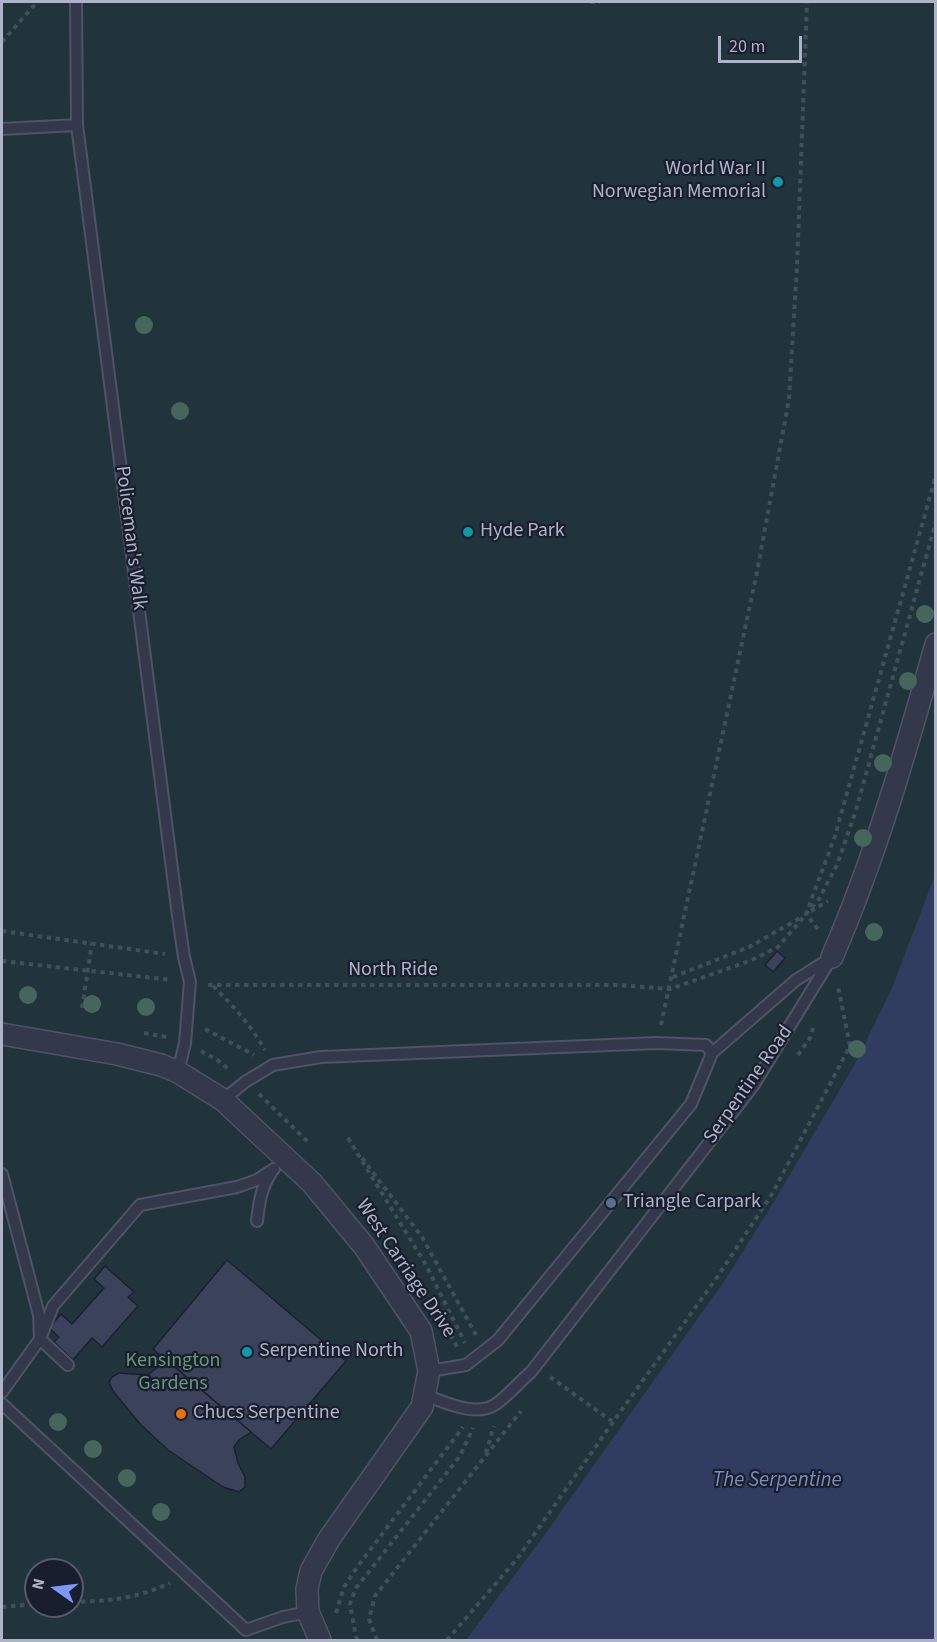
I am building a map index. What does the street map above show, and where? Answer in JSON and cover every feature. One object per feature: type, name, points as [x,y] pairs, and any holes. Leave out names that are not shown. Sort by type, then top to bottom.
[{"type":"street","name":"Serpentine Road","points":[[832,957],[865,877],[905,754],[936,644]]},
{"type":"street","name":"West Carriage Drive","points":[[2,1034],[117,1054],[160,1065],[178,1072],[223,1100],[279,1163],[312,1183],[364,1246],[421,1331],[429,1371],[422,1407],[320,1554],[311,1571],[307,1589],[308,1612],[320,1641]]},
{"type":"lane","name":"Policeman's Walk","points":[[76,2],[77,126],[184,957],[190,982],[185,1043],[178,1072]]},
{"type":"lane","points":[[2,129],[77,126]]},
{"type":"lane","points":[[429,1371],[466,1365],[498,1340],[692,1104],[712,1053],[796,980],[832,957]]},
{"type":"lane","name":"Serpentine Road","points":[[472,1410],[495,1405],[531,1371],[753,1086],[832,957]]},
{"type":"lane","points":[[223,1100],[245,1082],[273,1065],[321,1057],[657,1043],[706,1045],[712,1053]]},
{"type":"lane","points":[[257,1221],[264,1184],[279,1163]]},
{"type":"lane","points":[[2,1392],[40,1339],[53,1306],[140,1205],[237,1187],[256,1180],[279,1163]]},
{"type":"lane","points":[[2,1174],[39,1315],[40,1339],[68,1365]]},
{"type":"lane","points":[[424,1395],[472,1410]]},
{"type":"lane","points":[[2,1404],[246,1630],[283,1617],[308,1612]]},
{"type":"path","points":[[2,42],[37,2]]},
{"type":"path","points":[[590,2],[600,2]]},
{"type":"path","points":[[657,1043],[673,977],[757,572],[789,399],[797,267],[807,2]]},
{"type":"path","points":[[806,914],[835,836],[936,475]]},
{"type":"path","points":[[806,914],[819,899],[837,865],[856,810],[936,521]]},
{"type":"path","points":[[673,977],[749,947],[865,877]]},
{"type":"path","points":[[447,1641],[518,1559],[718,1276],[772,1194],[825,1097],[850,1046],[832,957],[817,927],[806,914]]},
{"type":"path","name":"North Ride","points":[[2,961],[213,986],[618,985],[670,989],[752,960],[778,947],[806,914]]},
{"type":"path","points":[[2,931],[184,957]]},
{"type":"path","points":[[82,1008],[92,943]]},
{"type":"path","points":[[213,986],[235,1007],[255,1033],[273,1065]]},
{"type":"path","points":[[188,1020],[273,1065]]},
{"type":"path","points":[[139,1033],[160,1035],[185,1043],[216,1059],[245,1082],[312,1146]]},
{"type":"path","points":[[402,1225],[348,1138],[422,1237],[485,1350]]},
{"type":"path","name":"West Carriage Drive","points":[[443,1323],[466,1365]]},
{"type":"path","points":[[548,1376],[613,1422]]},
{"type":"path","points":[[335,1618],[344,1587],[460,1433],[472,1410]]},
{"type":"path","points":[[84,1602],[113,1601],[144,1594],[187,1576]]},
{"type":"path","points":[[2,1607],[24,1605]]},
{"type":"green space","name":"Hyde Park","points":[[2,2],[935,2],[935,1640],[2,1640]]},
{"type":"water","name":"The Serpentine","points":[[935,875],[935,1640],[466,1640],[543,1537],[725,1280],[772,1205],[856,1062],[892,988]]},
{"type":"building","points":[[777,951],[785,958],[773,972],[765,965]]},
{"type":"building","name":"Serpentine North","points":[[227,1260],[346,1361],[271,1449],[153,1349]]},
{"type":"building","points":[[105,1266],[134,1292],[128,1297],[138,1306],[102,1347],[92,1338],[73,1360],[54,1342],[59,1337],[49,1328],[61,1314],[72,1324],[104,1288],[94,1279]]},
{"type":"building","name":"Chucs Serpentine","points":[[161,1355],[251,1432],[239,1440],[234,1447],[245,1477],[245,1487],[239,1492],[223,1487],[168,1450],[140,1424],[113,1391],[109,1382],[112,1377],[119,1373],[148,1375],[159,1366]]},
{"type":"place","name":"World War II Norwegian Memorial","points":[[778,182]]},
{"type":"place","name":"Hyde Park","points":[[468,532]]},
{"type":"place","name":"Triangle Carpark","points":[[611,1203]]},
{"type":"place","name":"Serpentine North","points":[[247,1352]]},
{"type":"place","name":"Chucs Serpentine","points":[[181,1414]]},
{"type":"park label","name":"Kensington Gardens","points":[[173,1374]]}]
